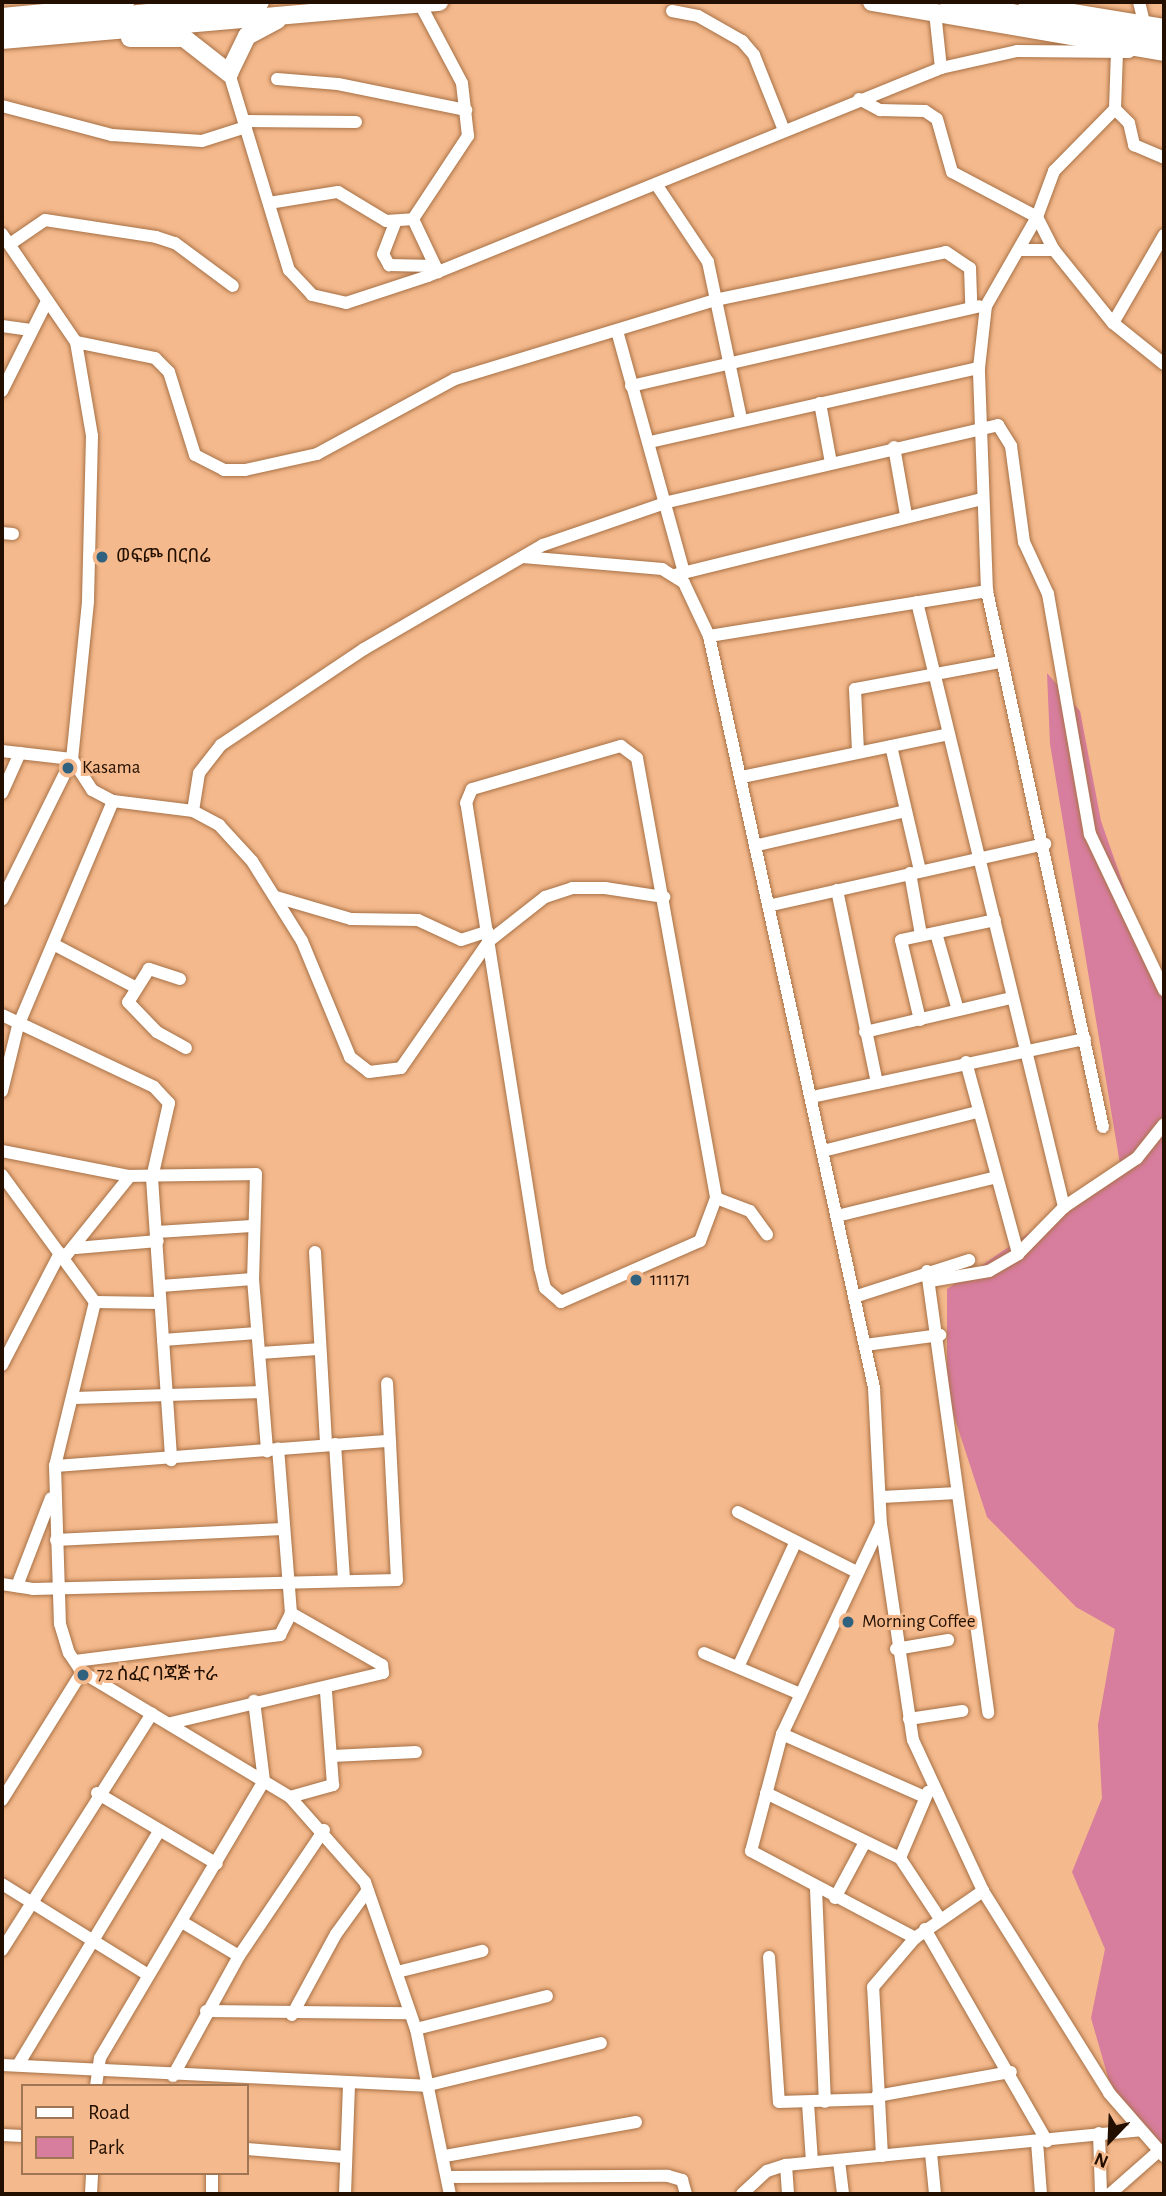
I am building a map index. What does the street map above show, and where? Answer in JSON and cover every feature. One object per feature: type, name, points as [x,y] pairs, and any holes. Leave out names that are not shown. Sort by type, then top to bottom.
[{"type":"highway","points":[[2,27],[260,2]]},
{"type":"highway","points":[[2,40],[310,11],[439,2]]},
{"type":"highway","points":[[872,2],[942,7],[1163,48]]},
{"type":"highway","points":[[2,50],[184,38],[229,74],[247,36],[310,11]]},
{"type":"street","points":[[2,14],[128,2]]},
{"type":"street","points":[[1024,2],[1164,25]]},
{"type":"street","points":[[1139,2],[1144,22]]},
{"type":"street","points":[[269,203],[338,192],[395,223],[413,219],[466,145],[466,110],[462,83],[420,4]]},
{"type":"street","points":[[941,68],[942,7]]},
{"type":"street","points":[[672,11],[698,16],[742,41],[754,55],[783,128]]},
{"type":"street","points":[[229,74],[289,270],[312,295],[365,300],[437,269],[656,184],[783,128],[941,68],[1017,51],[1117,52],[1163,48]]},
{"type":"street","points":[[1104,1127],[1045,844],[987,591],[979,368],[986,306],[1007,274],[1037,217],[1054,171],[1115,109],[1117,52]]},
{"type":"street","points":[[277,79],[338,84],[466,110]]},
{"type":"street","points":[[859,99],[880,110],[932,115],[960,180],[1037,217],[1054,250],[1113,323],[1164,364]]},
{"type":"street","points":[[2,106],[112,135],[202,141],[245,124],[356,122]]},
{"type":"street","points":[[1115,109],[1129,123],[1134,145],[1164,158]]},
{"type":"street","points":[[656,184],[712,276],[741,419]]},
{"type":"street","points":[[413,219],[437,269]]},
{"type":"street","points":[[2,900],[72,759],[94,477],[76,342],[6,239],[45,220],[156,237],[233,286]]},
{"type":"street","points":[[395,223],[383,254],[389,265],[437,269]]},
{"type":"street","points":[[1113,323],[1164,235]]},
{"type":"street","points":[[1020,250],[1054,250]]},
{"type":"street","points":[[76,342],[155,358],[169,372],[195,455],[224,470],[245,470],[317,454],[455,379],[715,300],[946,252],[970,268],[971,306]]},
{"type":"street","points":[[2,391],[29,330],[47,301]]},
{"type":"street","points":[[631,386],[971,306],[986,306]]},
{"type":"street","points":[[2,326],[29,330]]},
{"type":"street","points":[[617,331],[631,386],[668,502],[679,573],[709,636],[772,905],[865,1345],[883,1497],[881,1524],[896,1648],[909,1719],[931,1785],[983,1891],[1126,2115],[1162,2154],[1110,2194]]},
{"type":"street","points":[[650,442],[741,419],[979,368]]},
{"type":"street","points":[[820,403],[831,463]]},
{"type":"street","points":[[193,811],[199,773],[221,745],[364,649],[523,556],[590,526],[668,502],[983,425],[998,425],[1008,435],[1021,529],[1048,594],[1090,834],[1164,990]]},
{"type":"street","points":[[894,447],[906,515]]},
{"type":"street","points":[[523,556],[651,565],[679,573],[906,515],[983,499]]},
{"type":"street","points":[[709,636],[987,591]]},
{"type":"street","points":[[916,603],[995,920],[1023,1051],[1064,1208]]},
{"type":"street","points":[[858,751],[855,689],[1002,662]]},
{"type":"street","points":[[742,777],[949,734]]},
{"type":"street","points":[[621,746],[637,758],[716,1198],[700,1241],[573,1302],[552,1297],[540,1268],[488,936],[467,796],[621,746]]},
{"type":"street","points":[[891,746],[915,872],[921,935]]},
{"type":"street","points":[[2,751],[72,759]]},
{"type":"street","points":[[2,793],[20,753]]},
{"type":"street","points":[[72,759],[92,790],[113,801],[193,811],[219,825],[276,897],[350,1056],[369,1072],[401,1068],[414,1055],[488,936],[519,913],[572,888],[664,898]]},
{"type":"street","points":[[2,1091],[18,1026],[113,801]]},
{"type":"street","points":[[758,845],[905,811]]},
{"type":"street","points":[[772,905],[1045,844]]},
{"type":"street","points":[[837,890],[864,1032],[877,1083]]},
{"type":"street","points":[[276,897],[351,919],[418,920],[461,940],[488,936]]},
{"type":"street","points":[[920,1020],[900,942],[995,920]]},
{"type":"street","points":[[936,933],[958,1010]]},
{"type":"street","points":[[53,944],[135,987]]},
{"type":"street","points":[[180,979],[149,969],[135,987],[132,1012],[186,1048]]},
{"type":"street","points":[[864,1032],[1011,998]]},
{"type":"street","points":[[2,1015],[18,1026],[164,1093],[170,1115],[152,1178],[171,1460]]},
{"type":"street","points":[[812,1097],[966,1062],[1085,1039]]},
{"type":"street","points":[[966,1062],[993,1178],[1018,1254]]},
{"type":"street","points":[[823,1151],[977,1112]]},
{"type":"street","points":[[929,1276],[989,1271],[1018,1254],[1064,1208],[1120,1173],[1164,1124]]},
{"type":"street","points":[[2,1151],[152,1178],[256,1174],[252,1226],[257,1333],[262,1392],[273,1450],[291,1613],[280,1635],[270,1640],[79,1667]]},
{"type":"street","points":[[2,1175],[95,1302],[74,1398],[55,1466],[60,1624],[79,1667],[290,1797],[324,1830],[368,1890],[416,2029],[425,2086],[445,2156],[450,2194]]},
{"type":"street","points":[[76,1248],[130,1176]]},
{"type":"street","points":[[836,1216],[993,1178]]},
{"type":"street","points":[[716,1198],[750,1211],[767,1234]]},
{"type":"street","points":[[2,1365],[62,1255],[76,1248],[252,1226]]},
{"type":"street","points":[[315,1252],[319,1349],[344,1581]]},
{"type":"street","points":[[854,1297],[929,1276],[970,1260]]},
{"type":"street","points":[[929,1276],[940,1335],[956,1493],[988,1713]]},
{"type":"street","points":[[161,1286],[253,1279]]},
{"type":"street","points":[[95,1302],[160,1303]]},
{"type":"street","points":[[163,1340],[257,1333]]},
{"type":"street","points":[[865,1345],[940,1335]]},
{"type":"street","points":[[259,1353],[319,1349]]},
{"type":"street","points":[[2,1584],[58,1588],[288,1583],[400,1576],[387,1383]]},
{"type":"street","points":[[74,1398],[262,1392]]},
{"type":"street","points":[[55,1466],[171,1460],[331,1444],[390,1441]]},
{"type":"street","points":[[17,1586],[54,1491]]},
{"type":"street","points":[[883,1497],[956,1493]]},
{"type":"street","points":[[738,1512],[855,1571]]},
{"type":"street","points":[[881,1524],[855,1571],[782,1734],[751,1851],[835,1898],[920,1933],[1011,2072],[1042,2141],[1041,2194]]},
{"type":"street","points":[[56,1540],[282,1529]]},
{"type":"street","points":[[739,1665],[795,1543]]},
{"type":"street","points":[[171,1723],[254,1701],[326,1691],[337,1681],[379,1675],[382,1665],[291,1613]]},
{"type":"street","points":[[896,1648],[948,1640]]},
{"type":"street","points":[[704,1653],[739,1665],[800,1694]]},
{"type":"street","points":[[2,1800],[79,1667]]},
{"type":"street","points":[[290,1797],[331,1788],[332,1756],[326,1691]]},
{"type":"street","points":[[96,2084],[97,2071],[148,1975],[217,1864],[264,1781],[254,1701]]},
{"type":"street","points":[[909,1719],[962,1711]]},
{"type":"street","points":[[2,1950],[97,1793],[152,1714]]},
{"type":"street","points":[[782,1734],[925,1797]]},
{"type":"street","points":[[332,1756],[416,1752]]},
{"type":"street","points":[[900,1858],[931,1785]]},
{"type":"street","points":[[97,1793],[217,1864]]},
{"type":"street","points":[[766,1793],[900,1858],[940,1919]]},
{"type":"street","points":[[173,2076],[206,2011],[239,1956],[324,1830]]},
{"type":"street","points":[[18,2065],[159,1831]]},
{"type":"street","points":[[835,1898],[865,1842]]},
{"type":"street","points":[[2,1884],[148,1975]]},
{"type":"street","points":[[816,1888],[825,2102]]},
{"type":"street","points":[[292,2015],[336,1934],[368,1890]]},
{"type":"street","points":[[882,2156],[873,1987],[920,1933],[983,1891]]},
{"type":"street","points":[[182,1922],[239,1956]]},
{"type":"street","points":[[397,1972],[482,1951]]},
{"type":"street","points":[[769,1957],[777,2097],[786,2105],[877,2098],[1011,2072]]},
{"type":"street","points":[[416,2029],[547,1996]]},
{"type":"street","points":[[206,2011],[292,2015],[411,2013]]},
{"type":"street","points":[[248,2084],[425,2086],[601,2043]]},
{"type":"street","points":[[2,2065],[173,2076],[214,2083],[248,2084]]},
{"type":"street","points":[[345,2194],[349,2087]]},
{"type":"street","points":[[808,2103],[812,2162]]},
{"type":"street","points":[[1099,2133],[1126,2115]]},
{"type":"street","points":[[445,2156],[636,2122]]},
{"type":"street","points":[[742,2194],[756,2178],[786,2165],[931,2153],[1140,2130]]},
{"type":"street","points":[[1099,2133],[1101,2194]]},
{"type":"street","points":[[2,2135],[21,2136]]},
{"type":"street","points":[[248,2149],[345,2157]]},
{"type":"street","points":[[931,2153],[935,2194]]},
{"type":"street","points":[[839,2161],[843,2194]]},
{"type":"street","points":[[786,2165],[788,2194]]},
{"type":"street","points":[[91,2194],[92,2175]]},
{"type":"street","points":[[212,2175],[212,2194]]},
{"type":"street","points":[[448,2177],[668,2176],[682,2180],[687,2194]]},
{"type":"street","points":[[756,2178],[757,2194]]},
{"type":"green space","points":[[1047,673],[1080,711],[1101,821],[1164,1001],[1164,2162],[1116,2105],[1091,2018],[1105,1949],[1072,1872],[1102,1798],[1098,1725],[1115,1629],[1076,1607],[987,1517],[947,1395],[947,1289],[1121,1170],[1050,744]]},
{"type":"place","name":"ወፍጮ በርበሬ","points":[[102,557]]},
{"type":"place","name":"Kasama","points":[[68,768]]},
{"type":"place","name":"111171","points":[[636,1280]]},
{"type":"place","name":"Morning Coffee","points":[[848,1622]]},
{"type":"place","name":"72 ሰፈር ባጃጅ ተራ","points":[[83,1675]]}]
